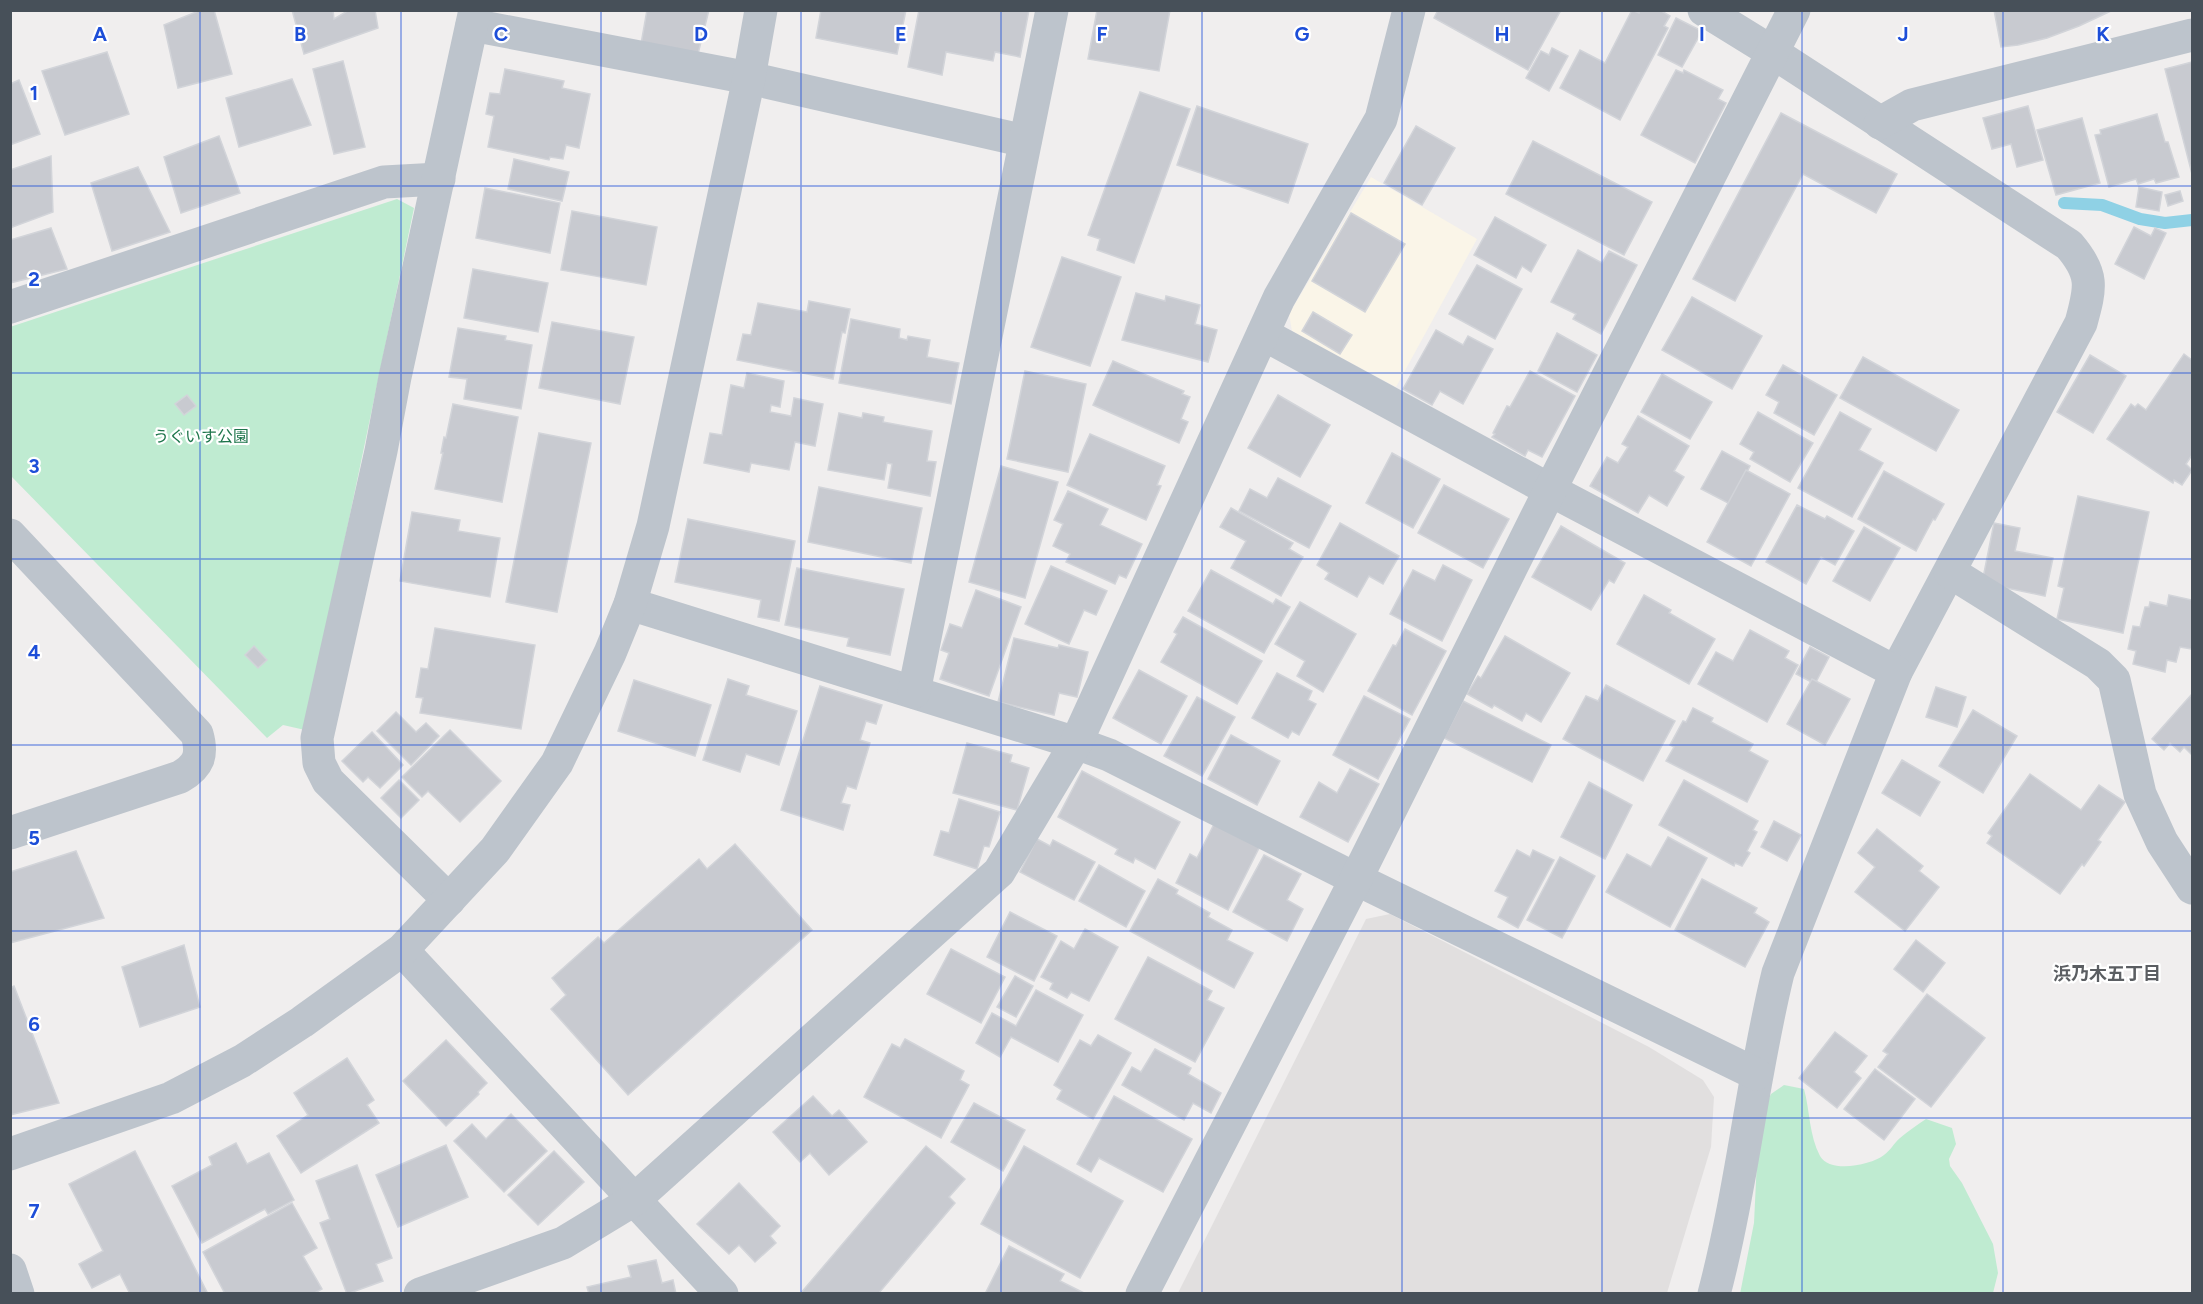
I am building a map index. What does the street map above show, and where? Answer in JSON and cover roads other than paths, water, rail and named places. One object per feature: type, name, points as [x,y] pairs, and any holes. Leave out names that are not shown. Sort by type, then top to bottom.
[{"type":"street","points":[[10,1154],[171,1098],[242,1061],[302,1022],[402,950],[495,850],[557,763],[610,653],[630,604],[653,526],[749,78],[761,10]]},
{"type":"street","points":[[914,692],[1052,10]]},
{"type":"street","points":[[420,1293],[563,1243],[634,1200],[999,872],[1076,743],[1279,298],[1381,119],[1409,10]]},
{"type":"street","points":[[1704,10],[2069,245],[2083,261],[2087,270],[2087,300],[2081,323],[1896,672],[1778,973],[1765,1023],[1729,1238],[1714,1293]]},
{"type":"street","points":[[1142,1293],[1356,879],[1550,490],[1794,10]]},
{"type":"street","points":[[449,900],[328,781],[319,762],[317,738],[473,18],[1025,141]]},
{"type":"street","points":[[1880,123],[1912,105],[2193,35]]},
{"type":"street","points":[[10,307],[384,182],[439,179]]},
{"type":"street","points":[[1263,334],[1550,490],[1896,672]]},
{"type":"street","points":[[10,535],[197,734],[201,746],[200,759],[192,770],[180,777],[10,833]]},
{"type":"street","points":[[1950,572],[2098,664],[2114,680],[2140,794],[2162,842],[2193,888]]},
{"type":"street","points":[[630,604],[1109,755],[1356,879],[1756,1074]]},
{"type":"street","points":[[402,950],[722,1293]]},
{"type":"street","points":[[10,1270],[18,1293]]},
{"type":"waterway","points":[[2064,203],[2102,205],[2140,219],[2165,223],[2192,220]]},
{"type":"district","name":"浜乃木五丁目","points":[[2107,974]]},
{"type":"park label","name":"うぐいす公園","points":[[201,436]]}]
